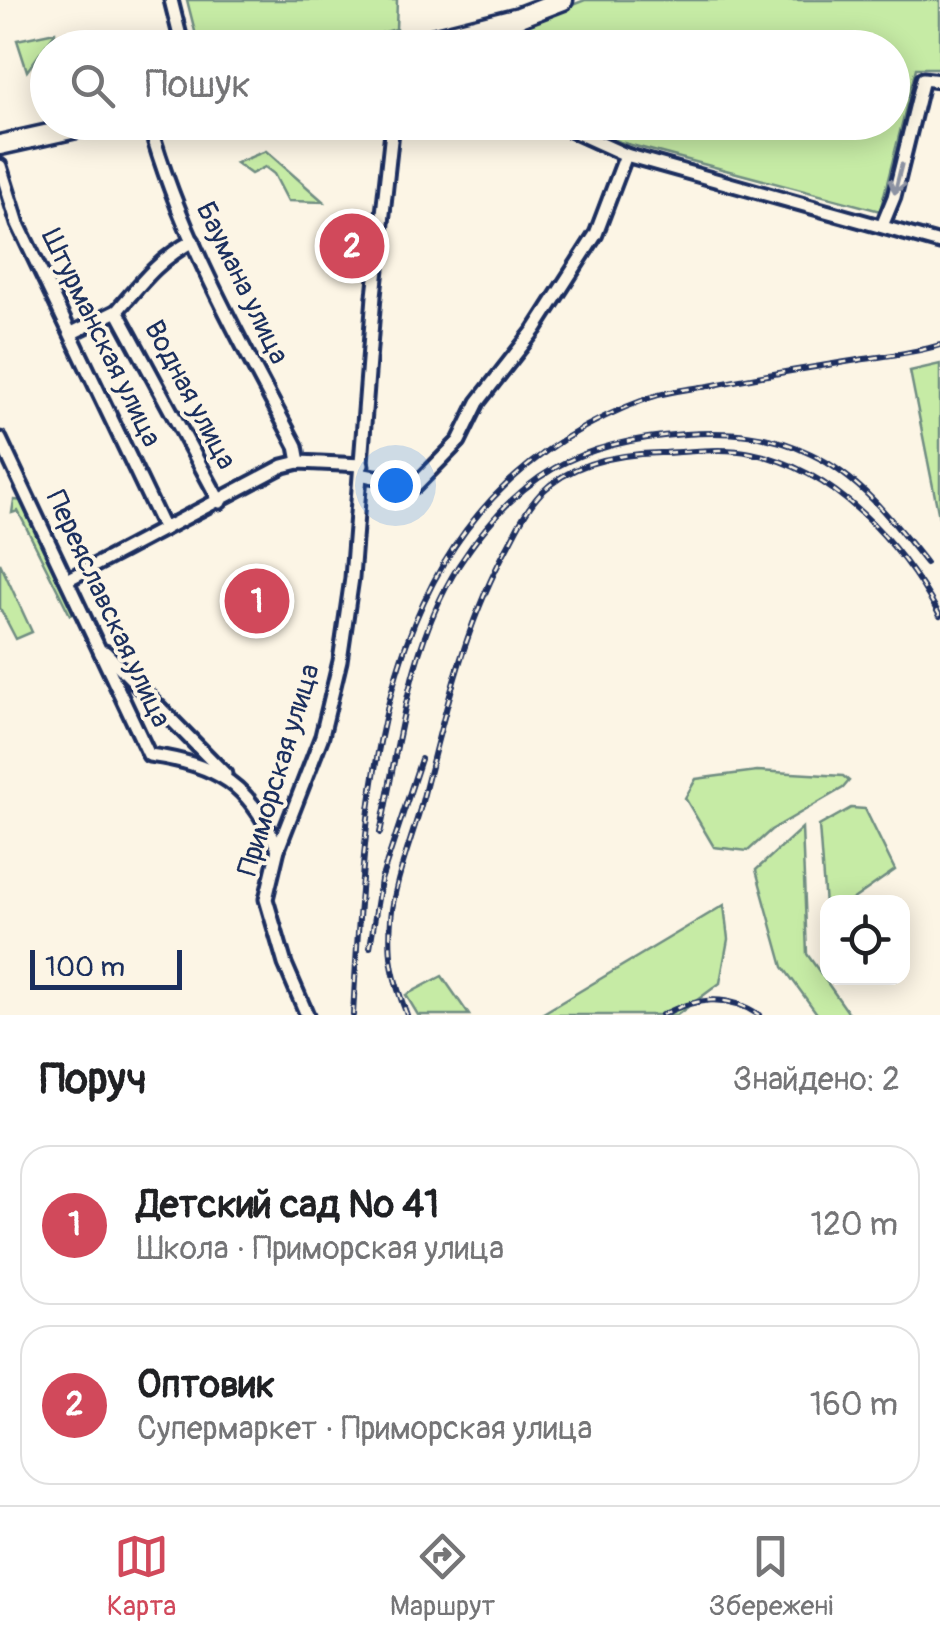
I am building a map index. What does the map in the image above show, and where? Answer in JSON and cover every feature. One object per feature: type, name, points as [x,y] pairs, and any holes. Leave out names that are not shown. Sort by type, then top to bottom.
[{"type":"main road","points":[[467,30],[519,17],[563,0]]},
{"type":"main road","points":[[0,145],[30,138]]},
{"type":"street","points":[[171,0],[178,30]]},
{"type":"street","points":[[910,132],[923,79],[940,82]]},
{"type":"street","name":"Баумана улица","points":[[153,140],[167,186],[238,337],[296,446],[299,462]]},
{"type":"street","name":"Приморская улица","points":[[307,1015],[284,964],[266,899],[278,850],[322,736],[340,661],[352,578],[391,140]]},
{"type":"street","points":[[593,140],[626,155],[940,243]]},
{"type":"street","points":[[882,226],[894,197],[908,140]]},
{"type":"street","points":[[69,580],[282,466],[299,462],[361,470],[399,477],[415,486],[458,441],[478,402],[535,329],[596,234],[626,155]]},
{"type":"street","name":"Штурманская улица","points":[[0,166],[18,224],[164,529]]},
{"type":"street","name":"Водная улица","points":[[72,333],[117,311],[171,252],[193,242]]},
{"type":"street","name":"Водная улица","points":[[117,311],[220,502]]},
{"type":"street","name":"Переяславская улица","points":[[0,439],[149,755],[180,759],[232,780],[263,816],[278,850]]},
{"type":"street","points":[[99,646],[232,780]]},
{"type":"green space","points":[[187,0],[397,0],[396,29],[392,30],[195,30]]},
{"type":"green space","points":[[585,0],[940,0],[940,68],[916,68],[910,92],[910,30],[500,30]]},
{"type":"green space","points":[[30,37],[27,71],[17,40]]},
{"type":"green space","points":[[615,140],[898,140],[880,211]]},
{"type":"green space","points":[[266,151],[324,202],[288,201],[274,174],[265,167],[251,174],[236,163]]},
{"type":"green space","points":[[940,364],[940,522],[910,371]]},
{"type":"green space","points":[[14,500],[24,501],[77,612],[70,615],[18,511],[12,513]]},
{"type":"green space","points":[[0,563],[32,632],[16,639],[0,608]]},
{"type":"green space","points":[[757,771],[843,776],[849,781],[771,830],[748,851],[714,847],[685,798],[696,779]]},
{"type":"green space","points":[[851,808],[865,809],[895,870],[859,895],[824,895],[819,826]]},
{"type":"green space","points":[[802,828],[807,954],[820,972],[820,985],[829,985],[850,1015],[818,1015],[783,967],[756,870]]},
{"type":"green space","points":[[724,905],[728,939],[720,983],[677,1015],[540,1015]]},
{"type":"green space","points":[[442,976],[469,1015],[418,1015],[406,995]]},
{"type":"railway","points":[[353,1015],[367,828],[381,737],[404,651],[439,572],[490,501],[558,443],[649,398],[940,345]]},
{"type":"railway","points":[[380,833],[408,695],[442,595],[459,565],[504,507],[554,468],[582,455],[647,438],[718,433],[780,442],[811,454],[845,475],[875,502],[926,563]]},
{"type":"railway","points":[[407,1015],[395,979],[390,945],[399,878],[456,674],[479,608],[523,517],[553,482],[597,462],[644,454],[729,450],[782,462],[838,493],[863,514],[906,563],[940,616]]},
{"type":"railway","points":[[370,947],[381,880],[421,759]]},
{"type":"railway","points":[[662,1015],[711,1000],[735,1003],[759,1015]]},
{"type":"place","name":"Оптовик","points":[[352,246]]},
{"type":"place","name":"Детский сад № 41","points":[[257,601]]}]
